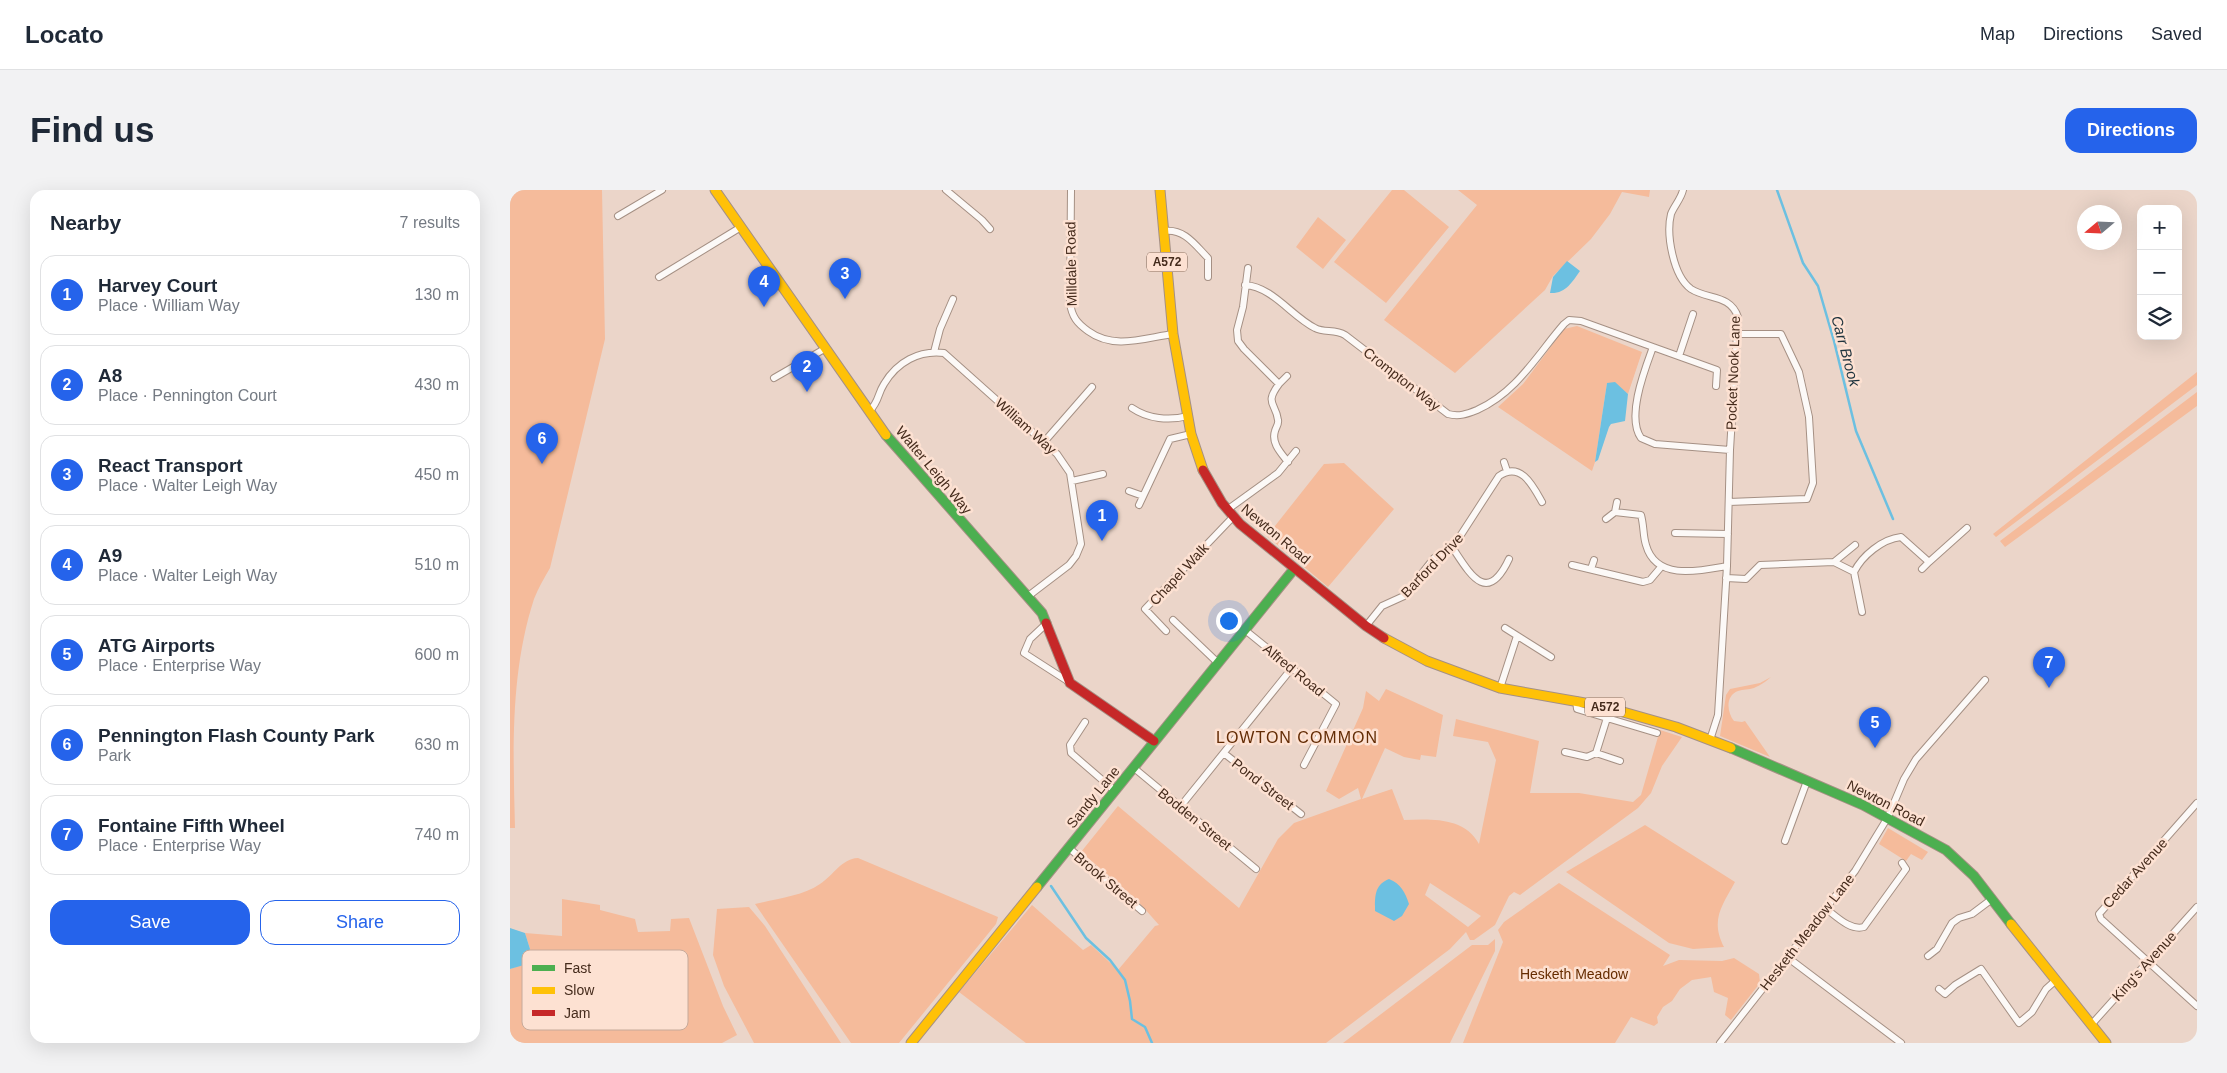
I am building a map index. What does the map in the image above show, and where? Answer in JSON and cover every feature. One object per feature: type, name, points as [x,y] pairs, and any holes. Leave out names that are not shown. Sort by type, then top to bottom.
[{"type":"main road","name":"Walter Leigh Way","points":[[714,190],[884,432],[940,499],[1042,613],[1070,683]]},
{"type":"main road","name":"Newton Road","points":[[1160,190],[1174,334],[1191,434],[1202,469],[1230,514],[1366,626],[1404,650],[1427,661],[1500,688],[1576,700],[1645,718],[1710,740],[1888,817],[1946,850],[1974,876],[2055,981],[2106,1043]]},
{"type":"main road","name":"Sandy Lane","points":[[911,1043],[1294,568]]},
{"type":"main road","points":[[1070,683],[1154,741]]},
{"type":"street","points":[[618,216],[662,190]]},
{"type":"street","name":"Milldale Road","points":[[1071,190],[1070,303],[1072,316],[1085,329],[1107,342],[1124,342],[1174,334]]},
{"type":"street","name":"Pocket Nook Lane","points":[[1683,190],[1671,214],[1669,238],[1670,248],[1678,271],[1690,288],[1726,301],[1735,307],[1738,317],[1730,450],[1727,566],[1718,715],[1710,740]]},
{"type":"street","points":[[951,191],[990,229]]},
{"type":"street","points":[[660,277],[741,227]]},
{"type":"street","points":[[1165,231],[1176,230],[1182,233],[1208,258],[1208,277]]},
{"type":"street","points":[[1248,268],[1237,330],[1238,341],[1244,350],[1279,384]]},
{"type":"street","name":"Crompton Way","points":[[1246,285],[1259,287],[1314,328],[1338,331],[1345,335],[1448,414],[1454,416],[1465,415],[1487,405],[1516,385],[1569,320],[1581,321],[1717,370],[1716,386]]},
{"type":"street","points":[[869,412],[879,401],[883,386],[894,369],[911,357],[934,352],[940,329],[953,299]]},
{"type":"street","points":[[1679,356],[1693,314]]},
{"type":"street","points":[[1729,502],[1807,499],[1813,483],[1809,417],[1799,372],[1781,334],[1737,334]]},
{"type":"street","points":[[1654,347],[1641,379],[1638,399],[1636,426],[1641,438],[1655,444],[1730,450]]},
{"type":"street","points":[[774,378],[826,348]]},
{"type":"street","name":"William Way","points":[[934,352],[944,353],[1057,454],[1070,473],[1081,532],[1079,550],[1069,565],[1027,598]]},
{"type":"street","points":[[1287,376],[1279,384],[1272,397],[1272,404],[1278,422],[1274,438],[1277,448],[1288,462]]},
{"type":"street","points":[[1044,442],[1092,387]]},
{"type":"street","points":[[1132,408],[1151,417],[1177,418],[1188,416]]},
{"type":"street","points":[[1140,505],[1170,439],[1191,434]]},
{"type":"street","points":[[1230,514],[1278,472],[1296,451]]},
{"type":"street","points":[[1504,462],[1507,471],[1522,473],[1532,483],[1542,502]]},
{"type":"street","name":"Barford Drive","points":[[1366,626],[1384,604],[1404,596],[1434,558],[1452,548],[1465,531],[1496,478],[1507,471]]},
{"type":"street","points":[[1072,481],[1102,474]]},
{"type":"street","points":[[1129,490],[1143,496]]},
{"type":"street","points":[[1616,512],[1617,502]]},
{"type":"street","points":[[1606,519],[1616,512],[1641,515],[1645,529],[1646,545],[1652,557],[1661,567],[1692,571],[1727,566]]},
{"type":"street","name":"Chapel Walk","points":[[1166,631],[1145,609],[1230,514]]},
{"type":"street","points":[[1922,568],[1967,528]]},
{"type":"street","points":[[1675,533],[1728,534]]},
{"type":"street","points":[[1862,612],[1854,572],[1860,560],[1891,538],[1901,538],[1929,562]]},
{"type":"street","points":[[1834,562],[1855,544]]},
{"type":"street","points":[[1452,548],[1473,576],[1485,583],[1492,583],[1498,579],[1509,559]]},
{"type":"street","points":[[1591,569],[1594,560]]},
{"type":"street","points":[[1726,578],[1746,579],[1760,565],[1834,562],[1854,572]]},
{"type":"street","points":[[1572,565],[1634,582],[1650,580],[1661,567]]},
{"type":"street","points":[[1173,620],[1217,662]]},
{"type":"street","points":[[1047,624],[1030,640],[1024,653],[1070,683]]},
{"type":"street","points":[[1505,628],[1551,657]]},
{"type":"street","name":"Alfred Road","points":[[1245,630],[1336,704],[1304,765]]},
{"type":"street","points":[[1500,688],[1517,636]]},
{"type":"street","points":[[1180,808],[1292,668]]},
{"type":"street","name":"Hesketh Meadow Lane","points":[[1720,1043],[1786,956],[1855,871],[1888,817],[1904,779],[1916,759],[1984,680]]},
{"type":"street","points":[[1576,700],[1577,709],[1657,733]]},
{"type":"street","points":[[1596,753],[1606,718]]},
{"type":"street","points":[[1085,722],[1070,746],[1071,753],[1115,791]]},
{"type":"street","points":[[1565,752],[1587,757],[1596,753],[1620,761]]},
{"type":"street","name":"Pond Street","points":[[1225,754],[1301,814]]},
{"type":"street","name":"Bodden Street","points":[[1134,768],[1256,869]]},
{"type":"street","points":[[1785,841],[1807,781]]},
{"type":"street","name":"Cedar Avenue","points":[[2148,962],[2101,919],[2099,914],[2197,803]]},
{"type":"street","name":"Brook Street","points":[[1070,848],[1142,911]]},
{"type":"street","points":[[1825,908],[1852,927],[1858,929],[1864,927],[1908,870],[1902,863]]},
{"type":"street","points":[[1928,956],[1937,949],[1952,923],[1959,918],[1972,914],[1992,899]]},
{"type":"street","name":"King's Avenue","points":[[2091,1025],[2197,907]]},
{"type":"street","points":[[1786,956],[1901,1043]]},
{"type":"street","points":[[2148,962],[2197,1006]]},
{"type":"street","points":[[1939,990],[1945,994],[1955,985],[1981,969],[2019,1023],[2032,1012],[2046,989],[2055,981]]},
{"type":"green space","points":[[510,190],[602,190],[605,339],[550,568],[534,599],[526,627],[517,684],[515,712],[515,828],[510,828]]},
{"type":"green space","points":[[1392,190],[1404,190],[1449,227],[1386,303],[1334,262]]},
{"type":"green space","points":[[1458,190],[1650,190],[1649,197],[1622,192],[1610,214],[1591,239],[1553,276],[1545,290],[1455,373],[1384,320],[1477,205]]},
{"type":"green space","points":[[1318,217],[1346,240],[1323,269],[1296,247]]},
{"type":"green space","points":[[1577,326],[1642,352],[1628,394],[1615,383],[1607,383],[1592,471],[1498,407],[1523,384],[1564,329]]},
{"type":"green space","points":[[2197,372],[2197,385],[1996,537],[1993,534]]},
{"type":"green space","points":[[2197,392],[2197,406],[2005,547],[2000,541]]},
{"type":"green space","points":[[1344,463],[1394,509],[1328,587],[1267,536],[1324,464]]},
{"type":"green space","points":[[1771,677],[1754,688],[1734,693],[1728,704],[1734,721],[1745,721],[1770,757],[1720,736],[1726,695],[1730,689],[1760,683]]},
{"type":"green space","points":[[1386,689],[1443,715],[1436,757],[1421,755],[1420,760],[1404,757],[1385,748],[1362,799],[1392,789],[1404,820],[1436,820],[1456,824],[1473,835],[1479,844],[1496,760],[1488,742],[1453,736],[1456,719],[1539,741],[1530,793],[1579,793],[1633,802],[1641,795],[1660,730],[1682,737],[1662,766],[1651,793],[1638,808],[1520,895],[1514,892],[1509,896],[1495,925],[1474,940],[1470,940],[1466,932],[1450,949],[1326,1043],[1026,1043],[959,992],[1032,905],[1083,950],[1091,945],[1118,970],[1155,926],[1159,925],[1136,899],[1081,852],[1118,806],[1239,908],[1278,839],[1294,823],[1361,799],[1358,788],[1339,799],[1326,791],[1363,708],[1366,691],[1379,701]],"holes":[[[1430,883],[1481,916],[1468,927],[1425,895]]]},
{"type":"green space","points":[[1645,825],[1735,882],[1719,913],[1718,929],[1724,947],[1693,949],[1669,943],[1566,872]]},
{"type":"green space","points":[[1888,828],[1928,852],[1922,860],[1911,854],[1906,861],[1879,844]]},
{"type":"green space","points":[[858,858],[998,917],[996,924],[899,1043],[851,1043],[755,904],[797,894],[813,888],[842,864]]},
{"type":"green space","name":"Hesketh Meadow","points":[[1559,883],[1670,955],[1663,966],[1679,960],[1722,961],[1734,958],[1759,974],[1760,983],[1731,1020],[1725,1015],[1728,998],[1714,992],[1711,977],[1692,980],[1680,989],[1672,1001],[1663,1007],[1657,1017],[1658,1023],[1654,1026],[1631,1017],[1615,1043],[1463,1043],[1503,942],[1498,930],[1504,922]]},
{"type":"green space","points":[[562,899],[600,905],[600,910],[635,919],[638,932],[670,931],[671,919],[689,918],[723,1006],[737,1035],[722,1043],[510,1043],[510,969],[522,965],[522,1030],[688,1030],[688,950],[530,950],[525,933],[562,936]]},
{"type":"green space","points":[[749,907],[765,926],[841,1043],[754,1043],[724,986],[713,955],[717,909]]},
{"type":"green space","points":[[1495,939],[1495,951],[1450,1043],[1343,1043],[1472,945],[1488,945]]},
{"type":"water","points":[[1567,261],[1580,271],[1571,283],[1560,292],[1550,293],[1553,277]]},
{"type":"water","points":[[1615,382],[1628,394],[1625,421],[1611,424],[1598,460],[1595,462],[1607,383]]},
{"type":"water","points":[[1389,879],[1397,883],[1402,889],[1409,904],[1402,916],[1394,921],[1375,911],[1376,892],[1380,885]]},
{"type":"water","points":[[510,928],[525,933],[530,949],[522,950],[522,966],[510,969]]},
{"type":"waterway","name":"Carr Brook","points":[[1777,190],[1803,263],[1818,286],[1834,341],[1856,431],[1893,519]]},
{"type":"waterway","points":[[1051,886],[1086,938],[1110,960],[1125,980],[1132,1019],[1145,1027],[1152,1043]]},
{"type":"traffic: fast","points":[[886,435],[1042,613],[1046,623]]},
{"type":"traffic: fast","points":[[1037,887],[1294,569]]},
{"type":"traffic: fast","points":[[1731,748],[1863,805],[1946,850],[1974,876],[2011,924]]},
{"type":"traffic: slow","points":[[715,190],[886,435]]},
{"type":"traffic: slow","points":[[1160,190],[1173,334],[1191,434],[1203,470]]},
{"type":"traffic: slow","points":[[1384,638],[1427,661],[1500,688],[1602,706],[1676,727],[1731,748]]},
{"type":"traffic: slow","points":[[911,1043],[1037,887]]},
{"type":"traffic: slow","points":[[2011,924],[2106,1043]]},
{"type":"traffic: jam","points":[[1203,470],[1222,503],[1240,524],[1366,626],[1384,638]]},
{"type":"traffic: jam","points":[[1046,623],[1070,683],[1154,741]]},
{"type":"place","name":"React Transport","points":[[845,299]]},
{"type":"place","name":"A9","points":[[764,307]]},
{"type":"place","name":"A8","points":[[807,392]]},
{"type":"place","name":"Pennington Flash County Park","points":[[542,464]]},
{"type":"place","name":"Harvey Court","points":[[1102,541]]},
{"type":"place","name":"Fontaine Fifth Wheel","points":[[2049,688]]},
{"type":"place","name":"ATG Airports","points":[[1875,748]]},
{"type":"district","name":"LOWTON COMMON","points":[[1297,737]]}]
